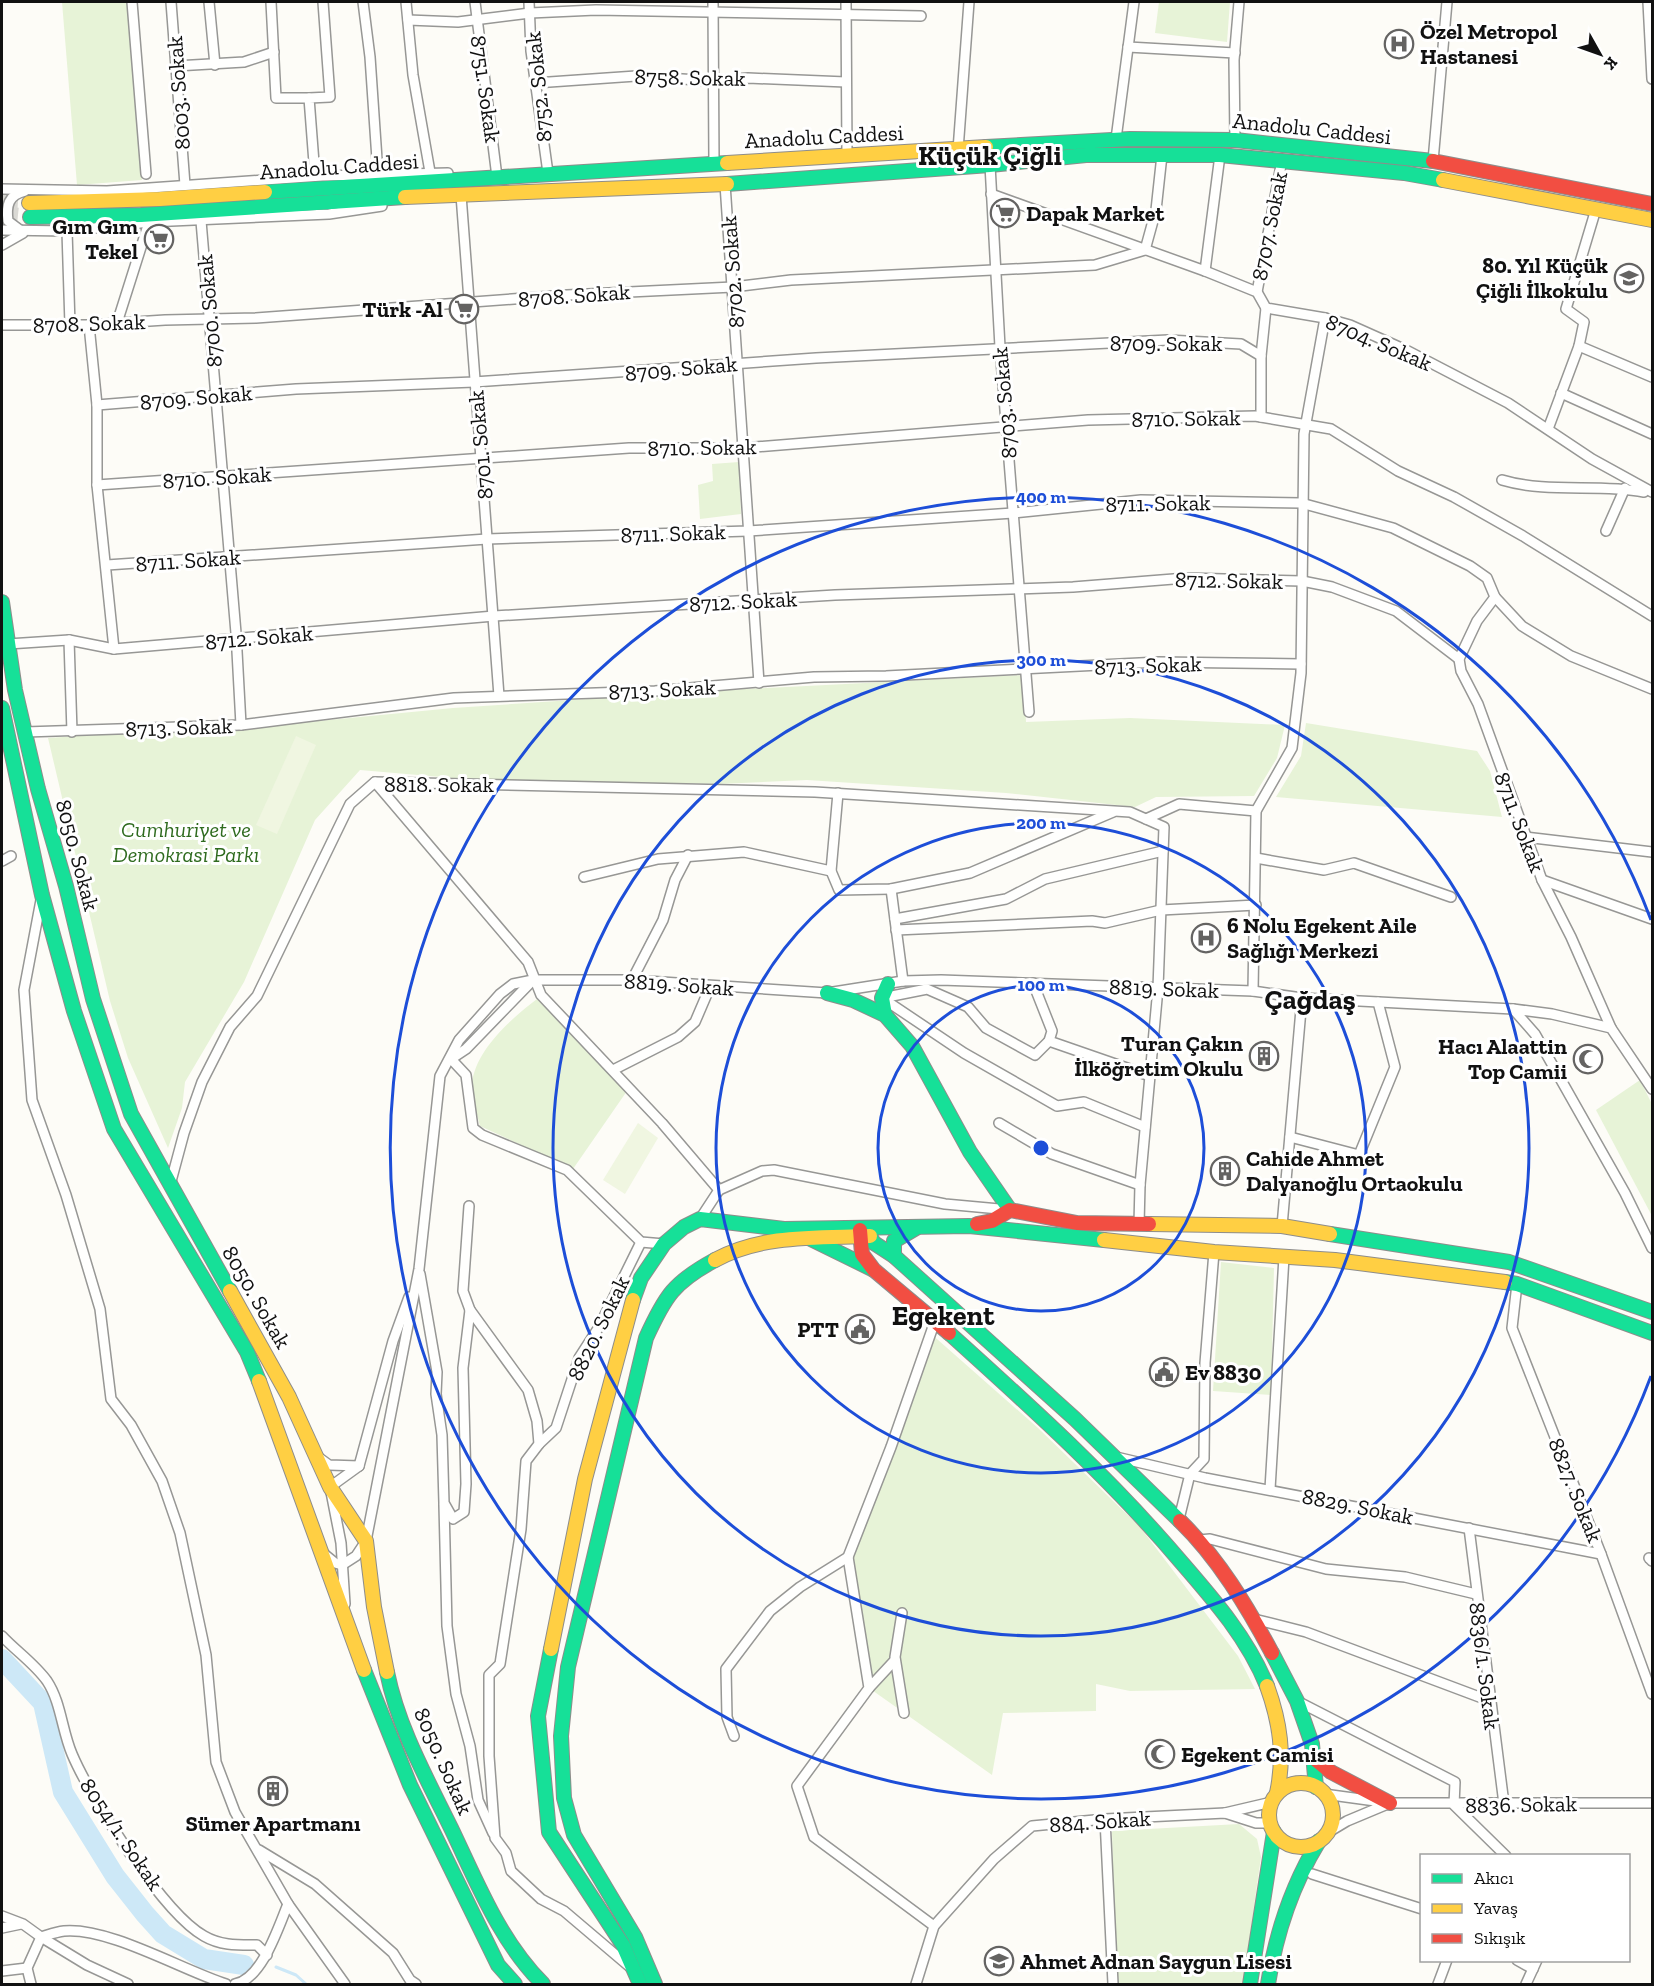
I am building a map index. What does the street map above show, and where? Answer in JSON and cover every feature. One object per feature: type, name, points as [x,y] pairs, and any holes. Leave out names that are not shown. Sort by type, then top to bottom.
[{"type":"main road","name":"Anadolu Caddesi","points":[[31,203],[160,199],[548,173],[1116,140],[1235,140],[1433,161],[1653,204]]},
{"type":"main road","name":"Anadolu Caddesi","points":[[31,203],[141,215],[487,192],[725,184],[990,165],[1086,155],[1220,155],[1404,173],[1653,220]]},
{"type":"main road","name":"8050. Sokak","points":[[2,602],[25,732],[93,999],[131,1114],[259,1340],[330,1487],[366,1541],[374,1607],[391,1693],[413,1750],[500,1929],[525,1965],[543,1984]]},
{"type":"main road","name":"8050. Sokak","points":[[2,708],[42,895],[74,1011],[114,1129],[247,1352],[281,1437],[375,1701],[410,1785],[498,1965],[514,1984]]},
{"type":"main road","points":[[885,1015],[882,998],[888,984]]},
{"type":"main road","points":[[827,993],[853,1000],[885,1015],[912,1046],[970,1152],[1010,1210]]},
{"type":"main road","points":[[969,1226],[992,1221],[1010,1210],[1077,1223],[1282,1226],[1509,1262],[1653,1312]]},
{"type":"main road","points":[[640,1984],[623,1945],[549,1832],[538,1716],[585,1479],[626,1321],[641,1278],[663,1244],[684,1227],[700,1219],[784,1229],[863,1232],[894,1256],[1116,1457],[1199,1540],[1254,1619],[1297,1701],[1315,1759],[1320,1790],[1333,1813],[1324,1837],[1296,1880],[1271,1961],[1268,1984]]},
{"type":"main road","points":[[655,1984],[635,1937],[574,1835],[564,1798],[561,1736],[568,1667],[646,1338],[663,1300],[689,1274],[733,1250],[782,1239],[863,1232],[904,1225],[916,1228],[969,1226],[1214,1252],[1353,1262],[1517,1284],[1653,1333]]},
{"type":"main road","points":[[894,1256],[894,1241],[916,1228]]},
{"type":"main road","points":[[863,1232],[862,1254],[874,1270],[1060,1432],[1124,1494],[1216,1602],[1251,1651],[1268,1688],[1282,1740],[1284,1771],[1274,1798],[1272,1828],[1250,1984]]},
{"type":"main road","points":[[809,1238],[874,1270]]},
{"type":"main road","points":[[1315,1759],[1331,1772],[1390,1803]]},
{"type":"main road","points":[[1274,1798],[1296,1784],[1320,1790]]},
{"type":"main road","points":[[1272,1828],[1290,1845],[1311,1846],[1324,1837]]},
{"type":"street","points":[[132,2],[146,174]]},
{"type":"street","name":"8003. Sokak","points":[[171,2],[185,185]]},
{"type":"street","points":[[209,2],[214,65]]},
{"type":"street","points":[[270,2],[276,98],[330,97],[323,2]]},
{"type":"street","points":[[363,2],[370,57],[378,174]]},
{"type":"street","points":[[406,2],[413,75],[430,172]]},
{"type":"street","name":"8751. Sokak","points":[[475,2],[492,177]]},
{"type":"street","name":"8752. Sokak","points":[[529,2],[535,83],[548,173]]},
{"type":"street","points":[[712,2],[714,163]]},
{"type":"street","points":[[846,2],[847,155]]},
{"type":"street","points":[[957,150],[969,2]]},
{"type":"street","points":[[1116,140],[1134,2]]},
{"type":"street","points":[[1235,140],[1235,53],[1239,2]]},
{"type":"street","points":[[1433,161],[1447,2]]},
{"type":"street","points":[[1648,2],[1653,79]]},
{"type":"street","points":[[408,20],[477,21],[596,6],[712,13],[921,16]]},
{"type":"street","points":[[1128,47],[1235,53]]},
{"type":"street","points":[[176,66],[244,62],[274,52]]},
{"type":"street","name":"8758. Sokak","points":[[535,83],[636,76],[712,81],[748,78],[846,82]]},
{"type":"street","points":[[309,98],[315,176]]},
{"type":"street","points":[[1145,250],[1156,210],[1162,155]]},
{"type":"street","points":[[1205,271],[1220,155]]},
{"type":"street","name":"8707. Sokak","points":[[1257,292],[1282,160]]},
{"type":"street","name":"8703. Sokak","points":[[990,165],[994,270],[1029,712]]},
{"type":"street","points":[[2,189],[31,203],[107,191],[315,176],[430,172],[492,177]]},
{"type":"street","name":"8702. Sokak","points":[[725,184],[759,683]]},
{"type":"street","points":[[2,230],[67,231],[149,222],[329,214],[487,192]]},
{"type":"street","points":[[24,231],[8,221],[9,200],[17,193],[31,203]]},
{"type":"street","points":[[991,194],[1257,292],[1266,308],[1261,356],[1261,417]]},
{"type":"street","name":"8701. Sokak","points":[[461,195],[474,382],[483,459],[499,696]]},
{"type":"street","points":[[1548,429],[1579,346],[1584,322],[1566,309],[1596,209]]},
{"type":"street","name":"8700. Sokak","points":[[201,220],[237,639],[241,725]]},
{"type":"street","points":[[117,323],[149,222]]},
{"type":"street","points":[[2,245],[24,231]]},
{"type":"street","points":[[67,231],[70,325]]},
{"type":"street","name":"8708. Sokak","points":[[2,325],[89,325],[256,318],[470,302],[733,287],[791,280],[1095,265],[1145,250]]},
{"type":"street","name":"8704. Sokak","points":[[1266,308],[1325,318],[1350,325],[1406,350],[1508,403],[1592,459],[1653,493]]},
{"type":"street","points":[[1253,991],[1256,811],[1292,748],[1301,664],[1301,503],[1305,423],[1325,318]]},
{"type":"street","points":[[89,325],[97,405],[97,485],[114,649]]},
{"type":"street","name":"8709. Sokak","points":[[97,405],[306,388],[474,382],[1000,347],[1168,340],[1241,344],[1261,356]]},
{"type":"street","points":[[1579,346],[1653,377]]},
{"type":"street","points":[[1561,393],[1653,434]]},
{"type":"street","name":"8710. Sokak","points":[[97,485],[629,448],[743,448],[1088,420],[1261,417],[1331,429],[1398,471],[1454,497],[1653,616]]},
{"type":"street","points":[[1502,480],[1527,488],[1625,488],[1653,493]]},
{"type":"street","points":[[1606,531],[1625,488]]},
{"type":"street","name":"8711. Sokak","points":[[107,566],[487,539],[748,531],[1013,513],[1142,500],[1301,503],[1393,528],[1470,566],[1487,578],[1495,597],[1522,626],[1571,656],[1653,690]]},
{"type":"street","name":"8712. Sokak","points":[[8,644],[69,640],[114,649],[494,616],[835,595],[1020,589],[1186,578],[1302,581],[1332,587],[1396,611],[1459,659]]},
{"type":"street","points":[[1459,659],[1477,621],[1495,597]]},
{"type":"street","points":[[69,640],[72,732]]},
{"type":"street","name":"8711. Sokak","points":[[1459,659],[1461,671],[1478,704],[1542,880],[1571,937],[1611,1028]]},
{"type":"street","name":"8713. Sokak","points":[[25,732],[241,725],[454,698],[655,691],[814,677],[1027,670],[1159,662],[1301,664]]},
{"type":"street","points":[[375,782],[528,962],[533,980],[541,995],[613,1070],[719,1190]]},
{"type":"street","name":"8818. Sokak","points":[[170,1185],[184,1132],[202,1082],[230,1027],[257,996],[350,804],[375,782],[838,793],[1130,812],[1146,819]]},
{"type":"street","points":[[838,793],[831,871],[839,890],[891,889],[970,873],[1115,811]]},
{"type":"street","points":[[1146,819],[1179,804],[1256,811]]},
{"type":"street","points":[[1139,1224],[1140,1185],[1158,988],[1164,827],[1146,819]]},
{"type":"street","points":[[1525,837],[1653,852]]},
{"type":"street","points":[[895,919],[1006,899],[1044,879],[1163,851]]},
{"type":"street","points":[[584,877],[658,859],[744,852],[831,871]]},
{"type":"street","points":[[632,980],[663,920],[675,880],[688,855]]},
{"type":"street","points":[[2,861],[11,856]]},
{"type":"street","points":[[1256,858],[1324,870],[1354,863],[1451,897]]},
{"type":"street","points":[[1542,880],[1653,919]]},
{"type":"street","points":[[891,889],[903,981]]},
{"type":"street","points":[[42,895],[24,990],[32,1100],[66,1195],[100,1309],[111,1399],[131,1425],[162,1481],[180,1533],[206,1655],[216,1761],[235,1812],[288,1904],[345,1984]]},
{"type":"street","points":[[896,930],[1092,921],[1105,923],[1161,910],[1256,905]]},
{"type":"street","name":"8819. Sokak","points":[[419,1269],[440,1076],[459,1040],[500,994],[513,984],[533,980],[632,980],[827,993],[903,981],[1253,991],[1302,998],[1513,1009],[1552,1014],[1611,1028]]},
{"type":"street","points":[[882,998],[927,989],[968,1007],[986,1028],[1035,1055],[1049,1041],[1052,1031],[1033,983]]},
{"type":"street","points":[[613,1070],[678,1037],[695,1023],[710,987]]},
{"type":"street","points":[[882,998],[964,1053],[1057,1106],[1084,1102],[1145,1127]]},
{"type":"street","points":[[1282,1226],[1302,998]]},
{"type":"street","points":[[1290,1137],[1359,1155],[1395,1067],[1378,1002]]},
{"type":"street","points":[[1513,1009],[1535,1034],[1625,1193],[1653,1248]]},
{"type":"street","points":[[1611,1028],[1653,1089]]},
{"type":"street","points":[[1049,1041],[1150,1076]]},
{"type":"street","points":[[451,1059],[466,1075],[473,1128],[482,1135],[567,1170],[641,1242],[663,1244]]},
{"type":"street","points":[[999,1124],[1052,1154],[1140,1185]]},
{"type":"street","points":[[700,1219],[719,1190],[762,1171],[774,1170],[945,1204],[1010,1210]]},
{"type":"street","points":[[469,1206],[463,1291],[470,1310],[528,1390],[537,1421],[539,1444]]},
{"type":"street","name":"8820. Sokak","points":[[495,1838],[489,1756],[489,1675],[500,1664],[521,1529],[526,1461],[539,1444],[556,1428],[579,1358],[599,1327],[641,1242]]},
{"type":"street","points":[[1179,1519],[1190,1474],[1204,1459],[1203,1395],[1214,1252]]},
{"type":"street","points":[[1270,1489],[1284,1257]]},
{"type":"street","points":[[320,1550],[334,1563],[342,1565],[356,1556],[366,1541],[419,1269]]},
{"type":"street","points":[[346,1620],[341,1544],[330,1487],[359,1466],[393,1341],[419,1269]]},
{"type":"street","points":[[419,1269],[437,1372],[444,1503],[447,1626],[456,1694],[470,1746],[478,1800],[495,1838],[506,1853],[511,1871],[542,1899],[564,1911],[633,1970]]},
{"type":"street","name":"8827. Sokak","points":[[1517,1284],[1512,1328],[1601,1554],[1653,1694]]},
{"type":"street","points":[[444,1503],[453,1519],[464,1512],[466,1484],[463,1368],[470,1310]]},
{"type":"street","points":[[868,1688],[848,1557],[891,1447],[935,1321]]},
{"type":"street","points":[[315,1454],[329,1465],[359,1466]]},
{"type":"street","name":"8829. Sokak","points":[[1116,1457],[1190,1474],[1601,1554]]},
{"type":"street","name":"8836/1. Sokak","points":[[1469,1528],[1504,1804]]},
{"type":"street","points":[[1199,1540],[1210,1539],[1326,1569],[1406,1577],[1476,1594]]},
{"type":"street","points":[[734,1736],[727,1717],[726,1669],[770,1611],[800,1587],[848,1557]]},
{"type":"street","points":[[903,1613],[895,1660],[904,1713]]},
{"type":"street","points":[[1254,1619],[1306,1632],[1490,1701]]},
{"type":"street","name":"8054/1. Sokak","points":[[2,1636],[47,1681],[58,1705],[70,1750],[97,1804],[179,1916],[203,1936],[221,1944],[257,1945],[267,1955]]},
{"type":"street","points":[[895,1660],[868,1688],[797,1786],[814,1837],[934,1926]]},
{"type":"street","points":[[1297,1701],[1455,1782],[1454,1805],[1504,1854]]},
{"type":"street","name":"8836. Sokak","points":[[1320,1790],[1390,1803],[1454,1805],[1653,1803]]},
{"type":"street","name":"884. Sokak","points":[[916,1984],[934,1926],[994,1859],[1032,1826],[1105,1819],[1225,1814],[1274,1798]]},
{"type":"street","points":[[1324,1837],[1347,1821],[1390,1803]]},
{"type":"street","name":"884. Sokak","points":[[1225,1814],[1272,1828]]},
{"type":"street","points":[[1105,1819],[1113,1984]]},
{"type":"street","points":[[257,1849],[315,1884],[393,1953],[410,1980],[416,1984]]},
{"type":"street","points":[[1312,1874],[1420,1908]]},
{"type":"street","points":[[235,1984],[246,1980],[267,1955],[288,1904]]},
{"type":"street","points":[[2,1916],[23,1923],[41,1937],[87,1965],[128,1984]]},
{"type":"street","points":[[2,1928],[23,1923]]},
{"type":"street","points":[[41,1937],[65,1931],[102,1937],[163,1958],[208,1981],[226,1984]]},
{"type":"street","points":[[31,1984],[27,1968],[41,1937]]},
{"type":"street","points":[[1438,1984],[1446,1962]]},
{"type":"street","points":[[1526,1984],[1535,1965]]},
{"type":"street","points":[[2,1971],[27,1968]]},
{"type":"green space","points":[[62,2],[128,2],[142,180],[77,185]]},
{"type":"green space","points":[[1159,2],[1230,2],[1227,42],[1155,33]]},
{"type":"green space","points":[[739,462],[741,514],[700,519],[698,485],[713,481],[712,464]]},
{"type":"green space","name":"Cumhuriyet ve Demokrasi Parkı","points":[[1024,675],[1026,722],[1130,718],[1285,725],[1277,758],[1254,796],[1156,797],[1135,807],[1006,793],[807,780],[719,784],[476,780],[360,770],[315,820],[244,982],[185,1082],[182,1108],[168,1148],[128,1058],[110,1001],[48,738],[136,732],[226,730],[453,708],[725,690]]},
{"type":"green space","points":[[1306,723],[1477,751],[1490,771],[1502,817],[1276,797],[1301,756]]},
{"type":"green space","points":[[296,736],[316,745],[277,834],[256,825]]},
{"type":"green space","points":[[537,999],[627,1091],[573,1169],[480,1126],[473,1100],[472,1084],[475,1071],[487,1047],[506,1025]]},
{"type":"green space","points":[[1640,1080],[1652,1104],[1652,1216],[1596,1110]]},
{"type":"green space","points":[[638,1123],[658,1138],[625,1194],[603,1180]]},
{"type":"green space","points":[[1221,1262],[1274,1268],[1271,1395],[1213,1391]]},
{"type":"green space","points":[[929,1332],[1038,1428],[1140,1527],[1238,1656],[1255,1689],[1130,1691],[1096,1684],[1096,1711],[1003,1713],[992,1775],[869,1688],[851,1552]]},
{"type":"green space","points":[[1239,1824],[1257,1839],[1261,1857],[1243,1984],[1116,1984],[1112,1831]]},
{"type":"waterway","points":[[2,1659],[43,1703],[63,1792],[115,1876],[145,1914],[163,1934],[204,1959],[244,1965]]},
{"type":"waterway","points":[[276,1967],[296,1975],[306,1984]]},
{"type":"tunnel","points":[[2,201],[29,203]]},
{"type":"tunnel","points":[[2,214],[30,217]]},
{"type":"traffic: fast","points":[[986,147],[1130,139],[1235,140],[1433,161]]},
{"type":"traffic: fast","points":[[727,184],[990,165],[1086,155],[1220,155],[1404,173],[1443,180]]},
{"type":"traffic: fast","points":[[265,192],[727,163]]},
{"type":"traffic: fast","points":[[30,217],[141,215],[405,197]]},
{"type":"traffic: fast","points":[[2,602],[15,690],[38,789],[66,886],[93,999],[131,1114],[230,1291]]},
{"type":"traffic: fast","points":[[2,708],[42,895],[74,1011],[114,1129],[247,1352],[259,1381]]},
{"type":"traffic: fast","points":[[885,1015],[882,998],[888,984]]},
{"type":"traffic: fast","points":[[827,993],[853,1000],[885,1015],[912,1046],[970,1152],[1010,1210]]},
{"type":"traffic: fast","points":[[633,1300],[641,1278],[664,1244],[684,1227],[700,1219],[784,1229],[969,1226],[1104,1240]]},
{"type":"traffic: fast","points":[[894,1256],[894,1241],[916,1228]]},
{"type":"traffic: fast","points":[[866,1230],[874,1243],[894,1256],[1075,1419],[1180,1521]]},
{"type":"traffic: fast","points":[[1330,1234],[1509,1262],[1652,1312]]},
{"type":"traffic: fast","points":[[811,1239],[872,1269]]},
{"type":"traffic: fast","points":[[655,1984],[635,1937],[574,1835],[564,1798],[561,1736],[568,1667],[646,1338],[659,1311],[672,1292],[680,1283],[715,1260]]},
{"type":"traffic: fast","points":[[1505,1282],[1517,1284],[1652,1333]]},
{"type":"traffic: fast","points":[[949,1333],[1070,1444],[1155,1532],[1230,1621],[1250,1652],[1267,1686]]},
{"type":"traffic: fast","points":[[551,1649],[538,1716],[549,1832],[623,1945],[640,1984]]},
{"type":"traffic: fast","points":[[1272,1653],[1297,1701],[1312,1744],[1316,1787]]},
{"type":"traffic: fast","points":[[364,1670],[410,1785],[498,1965],[515,1984]]},
{"type":"traffic: fast","points":[[387,1672],[405,1732],[490,1910],[514,1949],[543,1984]]},
{"type":"traffic: fast","points":[[1250,1984],[1274,1832]]},
{"type":"traffic: fast","points":[[1268,1984],[1286,1910],[1319,1841]]},
{"type":"traffic: slow","points":[[727,163],[986,147]]},
{"type":"traffic: slow","points":[[1443,180],[1652,220]]},
{"type":"traffic: slow","points":[[405,197],[727,184]]},
{"type":"traffic: slow","points":[[29,203],[160,199],[265,192]]},
{"type":"traffic: slow","points":[[1149,1224],[1282,1226],[1330,1234]]},
{"type":"traffic: slow","points":[[715,1260],[733,1252],[771,1242],[870,1236]]},
{"type":"traffic: slow","points":[[1104,1240],[1214,1252],[1335,1260],[1505,1282]]},
{"type":"traffic: slow","points":[[230,1291],[289,1397],[330,1487],[366,1541],[374,1607],[387,1672]]},
{"type":"traffic: slow","points":[[551,1649],[585,1479],[633,1300]]},
{"type":"traffic: slow","points":[[259,1381],[364,1670]]},
{"type":"traffic: slow","points":[[1267,1686],[1280,1739],[1281,1765],[1277,1793]]},
{"type":"traffic: slow","points":[[1301,1783],[1319,1789],[1327,1797],[1333,1815],[1327,1833],[1319,1841],[1301,1847],[1283,1841],[1275,1833],[1269,1815],[1275,1797],[1283,1789],[1301,1783]]},
{"type":"traffic: jam","points":[[1433,161],[1652,204]]},
{"type":"traffic: jam","points":[[977,1224],[992,1221],[1010,1210],[1077,1223],[1149,1224]]},
{"type":"traffic: jam","points":[[860,1230],[862,1254],[874,1270],[949,1333]]},
{"type":"traffic: jam","points":[[1180,1521],[1194,1535],[1231,1583],[1272,1653]]},
{"type":"traffic: jam","points":[[1315,1759],[1331,1772],[1390,1803]]},
{"type":"place","name":"Özel Metropol Hastanesi","points":[[1399,44]]},
{"type":"place","name":"Dapak Market","points":[[1005,213]]},
{"type":"place","name":"Gım Gım Tekel","points":[[159,239]]},
{"type":"place","name":"80. Yıl Küçük Çiğli İlkokulu","points":[[1629,278]]},
{"type":"place","name":"Türk -Al","points":[[464,309]]},
{"type":"place","name":"6 Nolu Egekent Aile Sağlığı Merkezi","points":[[1206,938]]},
{"type":"place","name":"Turan Çakın İlköğretim Okulu","points":[[1264,1056]]},
{"type":"place","name":"Hacı Alaattin Top Camii","points":[[1588,1059]]},
{"type":"place","name":"Cahide Ahmet Dalyanoğlu Ortaokulu","points":[[1225,1171]]},
{"type":"place","name":"PTT","points":[[860,1329]]},
{"type":"place","name":"Ev 8830","points":[[1164,1372]]},
{"type":"place","name":"Egekent Camisi","points":[[1160,1754]]},
{"type":"place","name":"Sümer Apartmanı","points":[[273,1791]]},
{"type":"place","name":"Ahmet Adnan Saygun Lisesi","points":[[999,1961]]},
{"type":"district","name":"Küçük Çiğli","points":[[990,155]]},
{"type":"district","name":"Çağdaş","points":[[1310,999]]},
{"type":"district","name":"Egekent","points":[[943,1315]]}]
